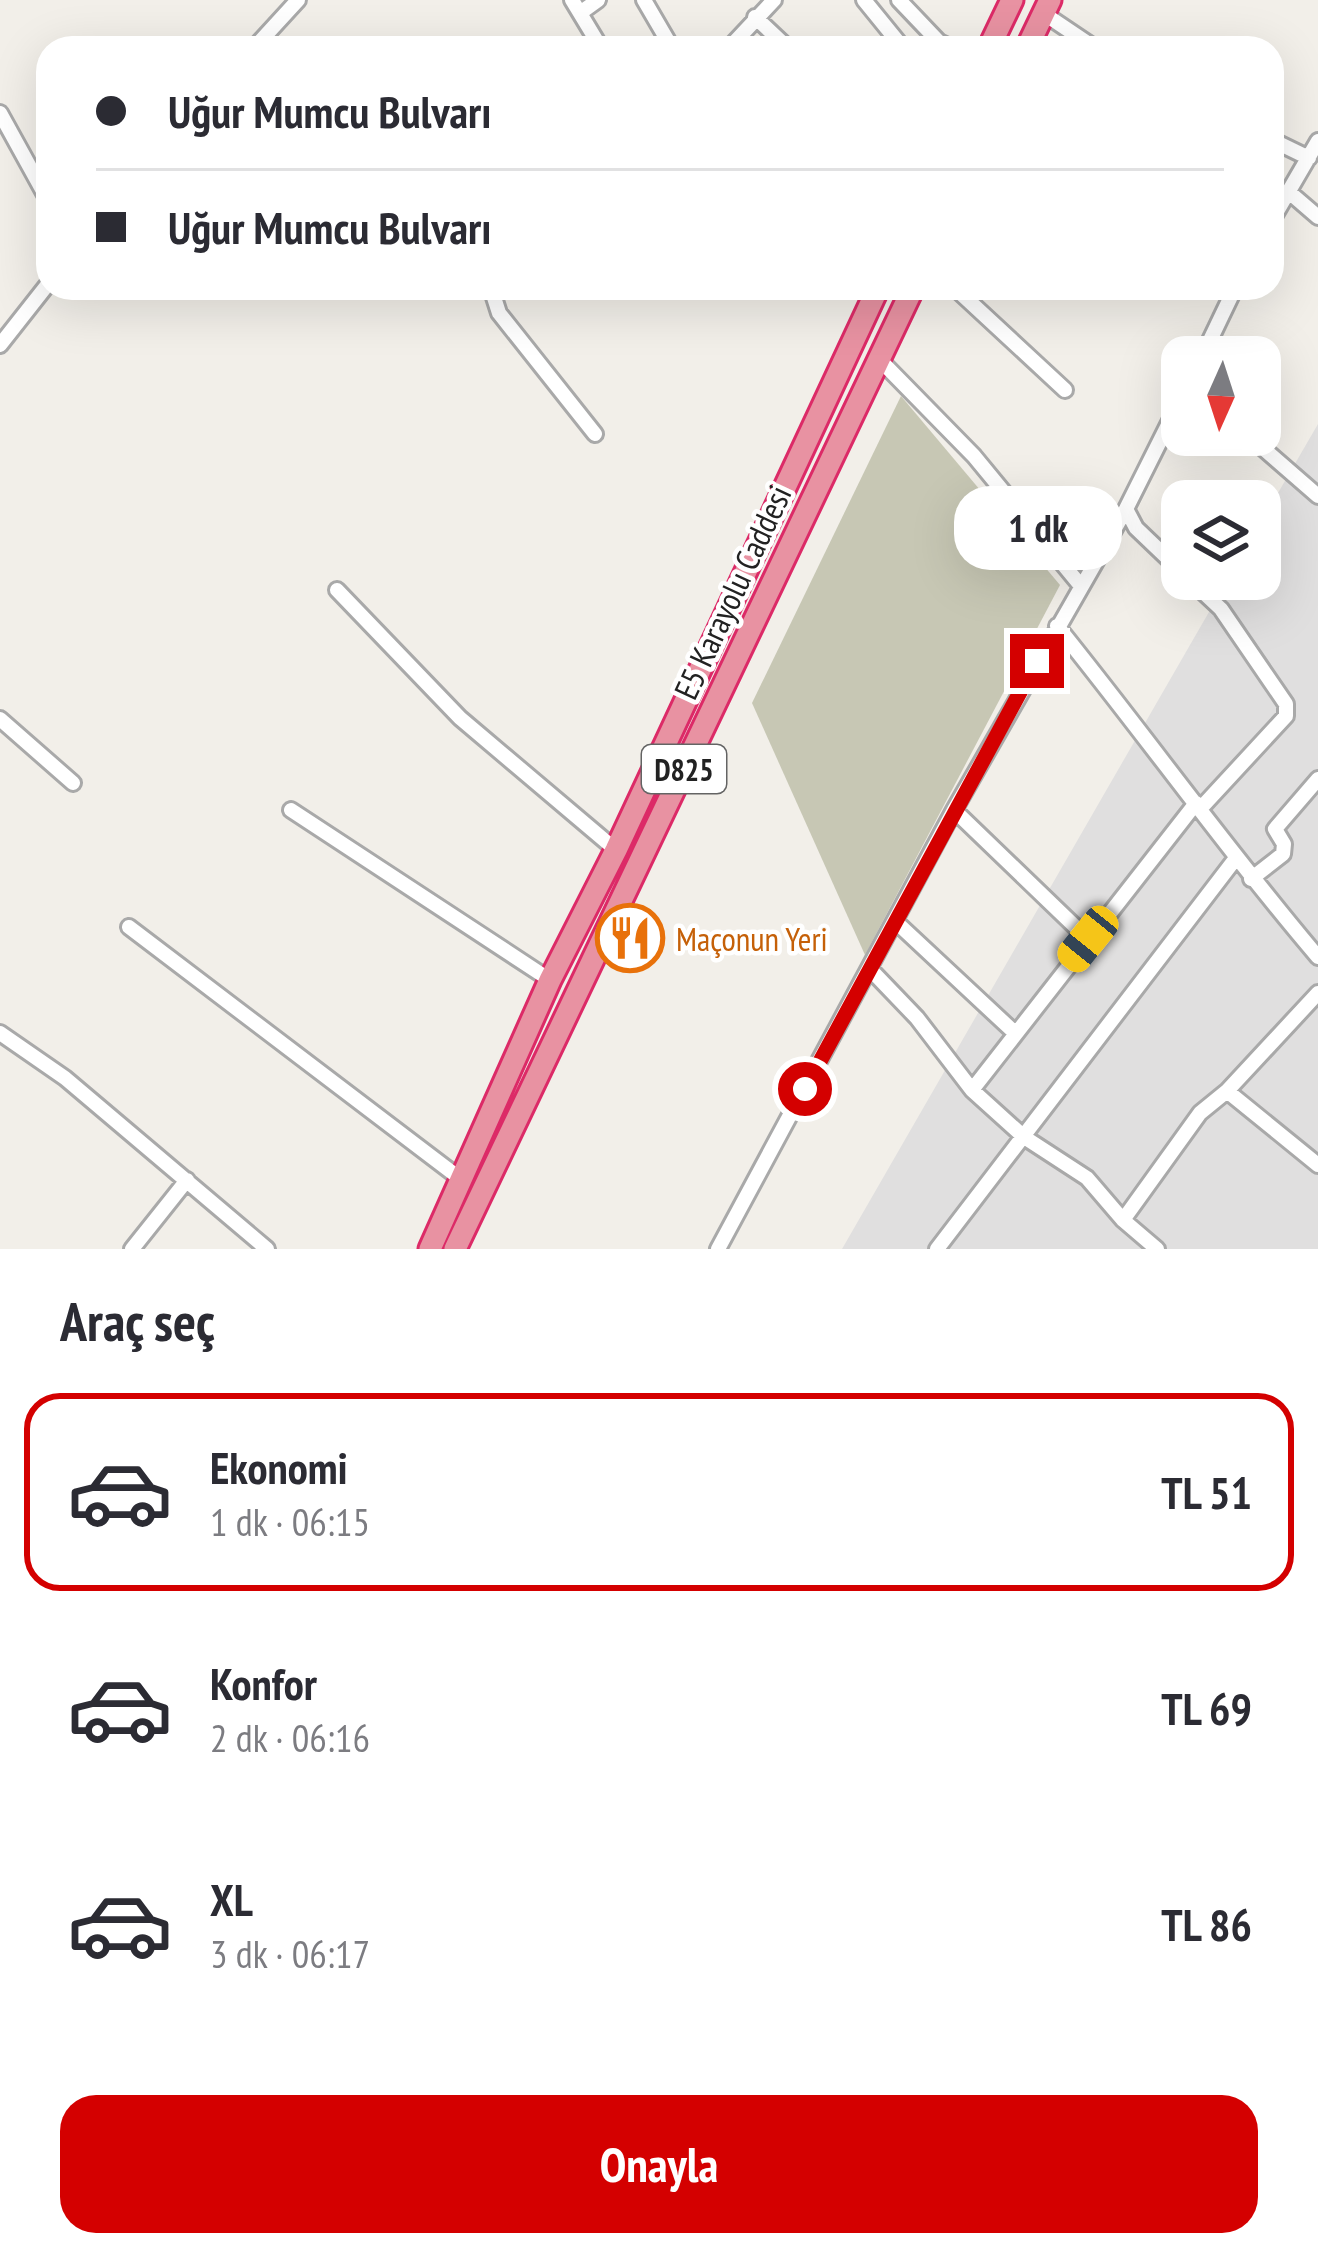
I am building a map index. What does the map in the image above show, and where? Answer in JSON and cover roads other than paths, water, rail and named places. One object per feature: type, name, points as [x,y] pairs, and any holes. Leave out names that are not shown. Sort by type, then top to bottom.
[{"type":"highway","points":[[995,36],[1012,0]]},
{"type":"highway","points":[[1033,36],[1047,7]]},
{"type":"highway","name":"E5 Karayolu Caddesi","points":[[430,1249],[550,980],[616,850],[872,300]]},
{"type":"highway","name":"E5 Karayolu Caddesi","points":[[455,1249],[907,300]]},
{"type":"street","points":[[265,36],[298,0]]},
{"type":"street","points":[[594,36],[576,6],[598,0]]},
{"type":"street","points":[[644,0],[665,36]]},
{"type":"street","points":[[739,36],[774,0]]},
{"type":"street","points":[[864,0],[893,36]]},
{"type":"street","points":[[899,0],[933,36]]},
{"type":"street","points":[[1047,7],[1081,36]]},
{"type":"street","points":[[755,17],[775,36]]},
{"type":"street","points":[[0,113],[36,178]]},
{"type":"street","points":[[1284,199],[1318,141]]},
{"type":"street","points":[[1284,146],[1309,158]]},
{"type":"street","points":[[1288,192],[1318,217]]},
{"type":"street","points":[[0,345],[36,299]]},
{"type":"street","points":[[495,300],[499,313],[595,434]]},
{"type":"street","points":[[968,300],[1064,389]]},
{"type":"street","points":[[1212,336],[1229,300]]},
{"type":"street","points":[[879,359],[974,456],[1081,586]]},
{"type":"street","points":[[718,1249],[1161,439]]},
{"type":"street","points":[[1272,456],[1318,496]]},
{"type":"street","points":[[1126,509],[1136,528],[1161,552]]},
{"type":"street","points":[[337,590],[460,718],[616,850]]},
{"type":"street","points":[[972,1090],[1198,806],[1286,716],[1286,704],[1211,600]]},
{"type":"street","points":[[1057,626],[1251,879],[1317,954]]},
{"type":"street","points":[[0,719],[73,783]]},
{"type":"street","points":[[1251,879],[1283,854],[1284,844],[1275,829],[1318,779]]},
{"type":"street","points":[[291,810],[550,980]]},
{"type":"street","points":[[954,810],[1088,939]]},
{"type":"street","points":[[937,1249],[1236,858]]},
{"type":"street","points":[[895,921],[1015,1033]]},
{"type":"street","points":[[129,927],[462,1180]]},
{"type":"street","points":[[870,969],[917,1018],[972,1090],[1024,1137],[1087,1178],[1123,1220],[1157,1249]]},
{"type":"street","points":[[1123,1220],[1200,1113],[1227,1091],[1318,993]]},
{"type":"street","points":[[0,1033],[65,1078],[267,1249]]},
{"type":"street","points":[[1227,1091],[1318,1165]]},
{"type":"street","points":[[133,1249],[188,1180]]},
{"type":"place","name":"Maçonun Yeri","points":[[630,938]]}]
